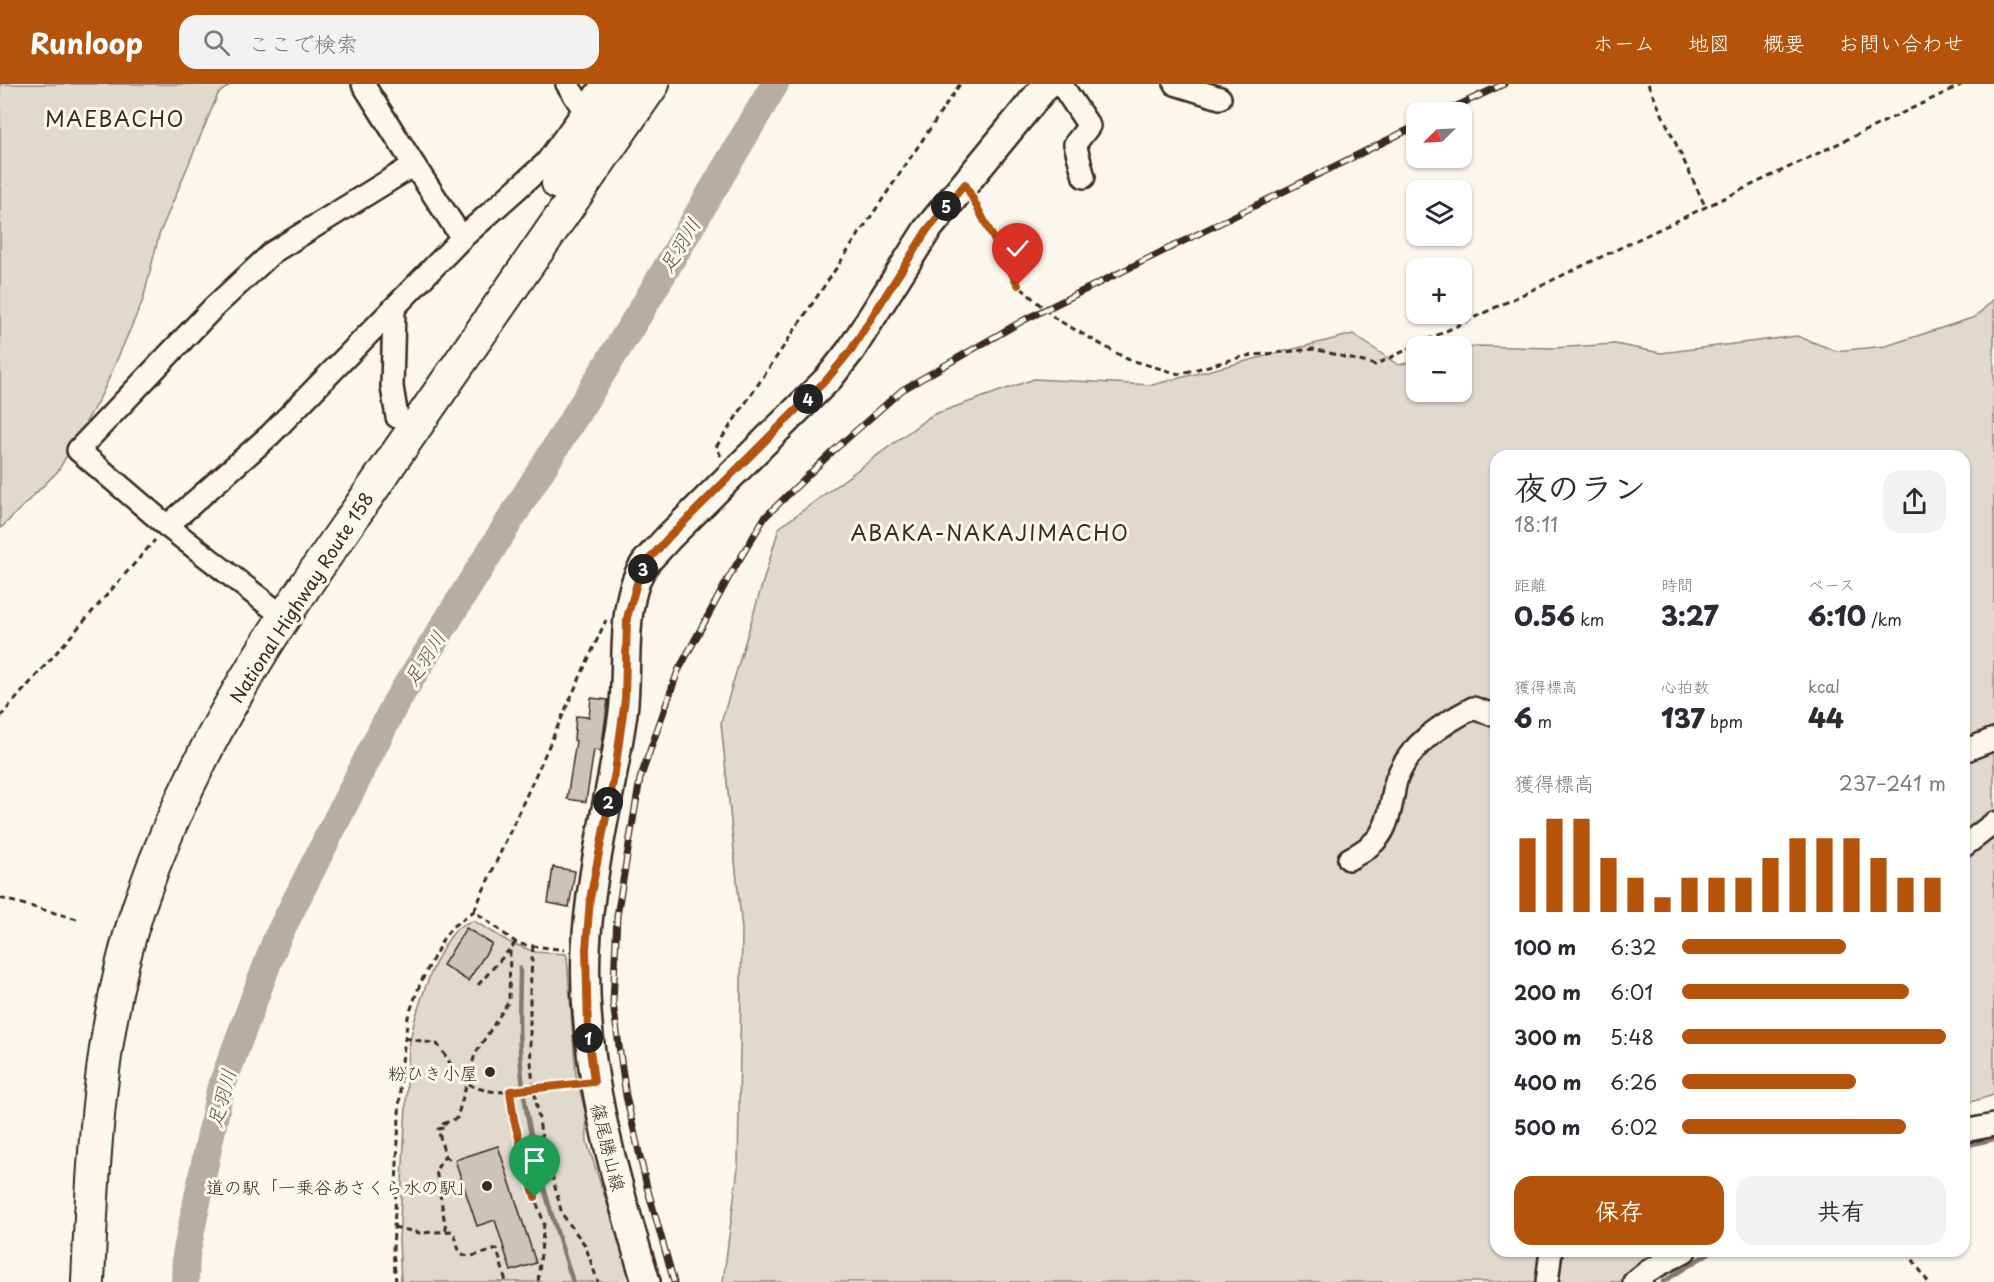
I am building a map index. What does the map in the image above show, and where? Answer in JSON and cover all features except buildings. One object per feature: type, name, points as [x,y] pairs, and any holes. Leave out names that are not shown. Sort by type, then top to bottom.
[{"type":"highway","name":"National Highway Route 158","points":[[88,1282],[96,1145],[107,1046],[120,976],[138,909],[162,843],[189,782],[276,611],[398,417],[626,84]]},
{"type":"highway","name":"National Highway Route 158","points":[[67,1282],[76,1120],[87,1039],[100,970],[118,904],[143,836],[171,771],[208,700],[276,611],[653,84]]},
{"type":"main road","name":"篠尾勝山線","points":[[646,1282],[607,1141],[594,1082],[588,1033],[586,949],[590,899],[615,772],[625,699],[627,618],[637,583],[645,564],[798,410],[851,350],[927,230],[1047,84]]},
{"type":"street","points":[[363,84],[462,238]]},
{"type":"street","points":[[567,84],[584,110]]},
{"type":"street","points":[[168,526],[270,435],[462,238],[546,164],[603,84]]},
{"type":"street","points":[[1061,84],[1089,126],[1075,144],[1084,177]]},
{"type":"street","points":[[1175,84],[1220,98]]},
{"type":"street","points":[[276,611],[168,526],[78,450],[213,308],[273,252],[414,165]]},
{"type":"street","points":[[394,310],[392,387],[398,417]]},
{"type":"street","points":[[1349,859],[1371,848],[1387,826],[1396,780],[1424,738],[1448,721],[1473,708],[1490,715]]},
{"type":"street","points":[[1970,749],[1994,739]]},
{"type":"street","points":[[1970,841],[1994,823]]},
{"type":"street","points":[[1970,1130],[1994,1125]]},
{"type":"street","points":[[1547,1282],[1550,1257]]},
{"type":"street","points":[[1634,1282],[1648,1271],[1674,1257]]},
{"type":"path","points":[[733,474],[716,447],[960,84]]},
{"type":"path","points":[[1648,84],[1706,208]]},
{"type":"path","points":[[965,184],[1018,285],[1056,319],[1127,359],[1179,374],[1245,356],[1314,349],[1375,365],[1963,84]]},
{"type":"path","points":[[0,717],[168,526]]},
{"type":"path","points":[[396,1282],[393,1251],[394,1227],[401,1079],[408,1017],[420,984],[443,939],[452,927],[474,911],[607,619]]},
{"type":"path","points":[[0,898],[81,920]]},
{"type":"path","points":[[474,911],[516,942],[557,950],[586,949]]},
{"type":"path","points":[[478,985],[516,942]]},
{"type":"path","points":[[532,946],[530,1023],[534,1090],[541,1133],[562,1214],[585,1245],[598,1282]]},
{"type":"path","points":[[453,1162],[445,1156],[438,1129],[444,1128],[443,1124],[458,1118],[475,1053],[509,1001],[510,949]]},
{"type":"path","points":[[405,1038],[437,1044],[467,1084],[486,1091],[534,1090],[594,1082]]},
{"type":"path","points":[[510,1091],[514,1120],[528,1179],[544,1223],[538,1282]]},
{"type":"path","points":[[445,1156],[436,1170],[446,1230]]},
{"type":"path","points":[[394,1227],[420,1233],[452,1231],[456,1234],[462,1254],[468,1257],[497,1250],[506,1282]]},
{"type":"path","points":[[1911,1257],[1928,1282]]},
{"type":"shaded area","points":[[0,84],[231,84],[218,94],[159,235],[143,300],[102,394],[58,471],[0,529]]},
{"type":"shaded area","points":[[1994,299],[1994,1095],[1970,1102],[1970,450],[1490,450],[1490,1257],[1652,1257],[1631,1282],[723,1282],[738,1168],[742,930],[721,723],[779,528],[932,415],[1034,379],[1152,385],[1353,334],[1398,365],[1406,363],[1406,402],[1472,402],[1472,347],[1477,346],[1553,348],[1615,344],[1661,353],[1797,336],[1836,351],[1886,346],[1975,317]]},
{"type":"shaded area","points":[[474,921],[509,942],[535,952],[566,954],[576,1075],[586,1115],[587,1142],[633,1282],[401,1282],[399,1240],[409,1047],[420,1002],[440,953],[457,929]]},
{"type":"waterway","name":"足羽川","points":[[185,1282],[186,1255],[220,1090],[277,938],[395,704],[642,309],[775,84]]},
{"type":"waterway","points":[[520,968],[519,1040],[526,1109],[546,1197],[573,1282]]},
{"type":"waterway","points":[[1970,1145],[1994,1139]]},
{"type":"waterway","points":[[1663,1282],[1703,1257]]},
{"type":"railway","points":[[1465,102],[1504,84]]},
{"type":"railway","points":[[674,1282],[647,1187],[626,1096],[613,1003],[617,916],[640,779],[678,671],[729,577],[765,517],[832,452],[902,390],[1024,320],[1406,131]]},
{"type":"place","name":"粉ひき小屋","points":[[490,1072]]},
{"type":"place","name":"道の駅「一乗谷あさくら水の駅」","points":[[487,1186]]},
{"type":"district","name":"MAEBACHO","points":[[115,118]]},
{"type":"district","name":"ABAKA-NAKAJIMACHO","points":[[990,532]]},
{"type":"route","points":[[535,1197],[528,1179],[514,1120],[510,1091],[594,1082],[585,987],[590,899],[615,772],[625,699],[627,618],[645,564],[668,538],[828,378],[851,350],[927,230],[965,184],[1018,285]]}]
